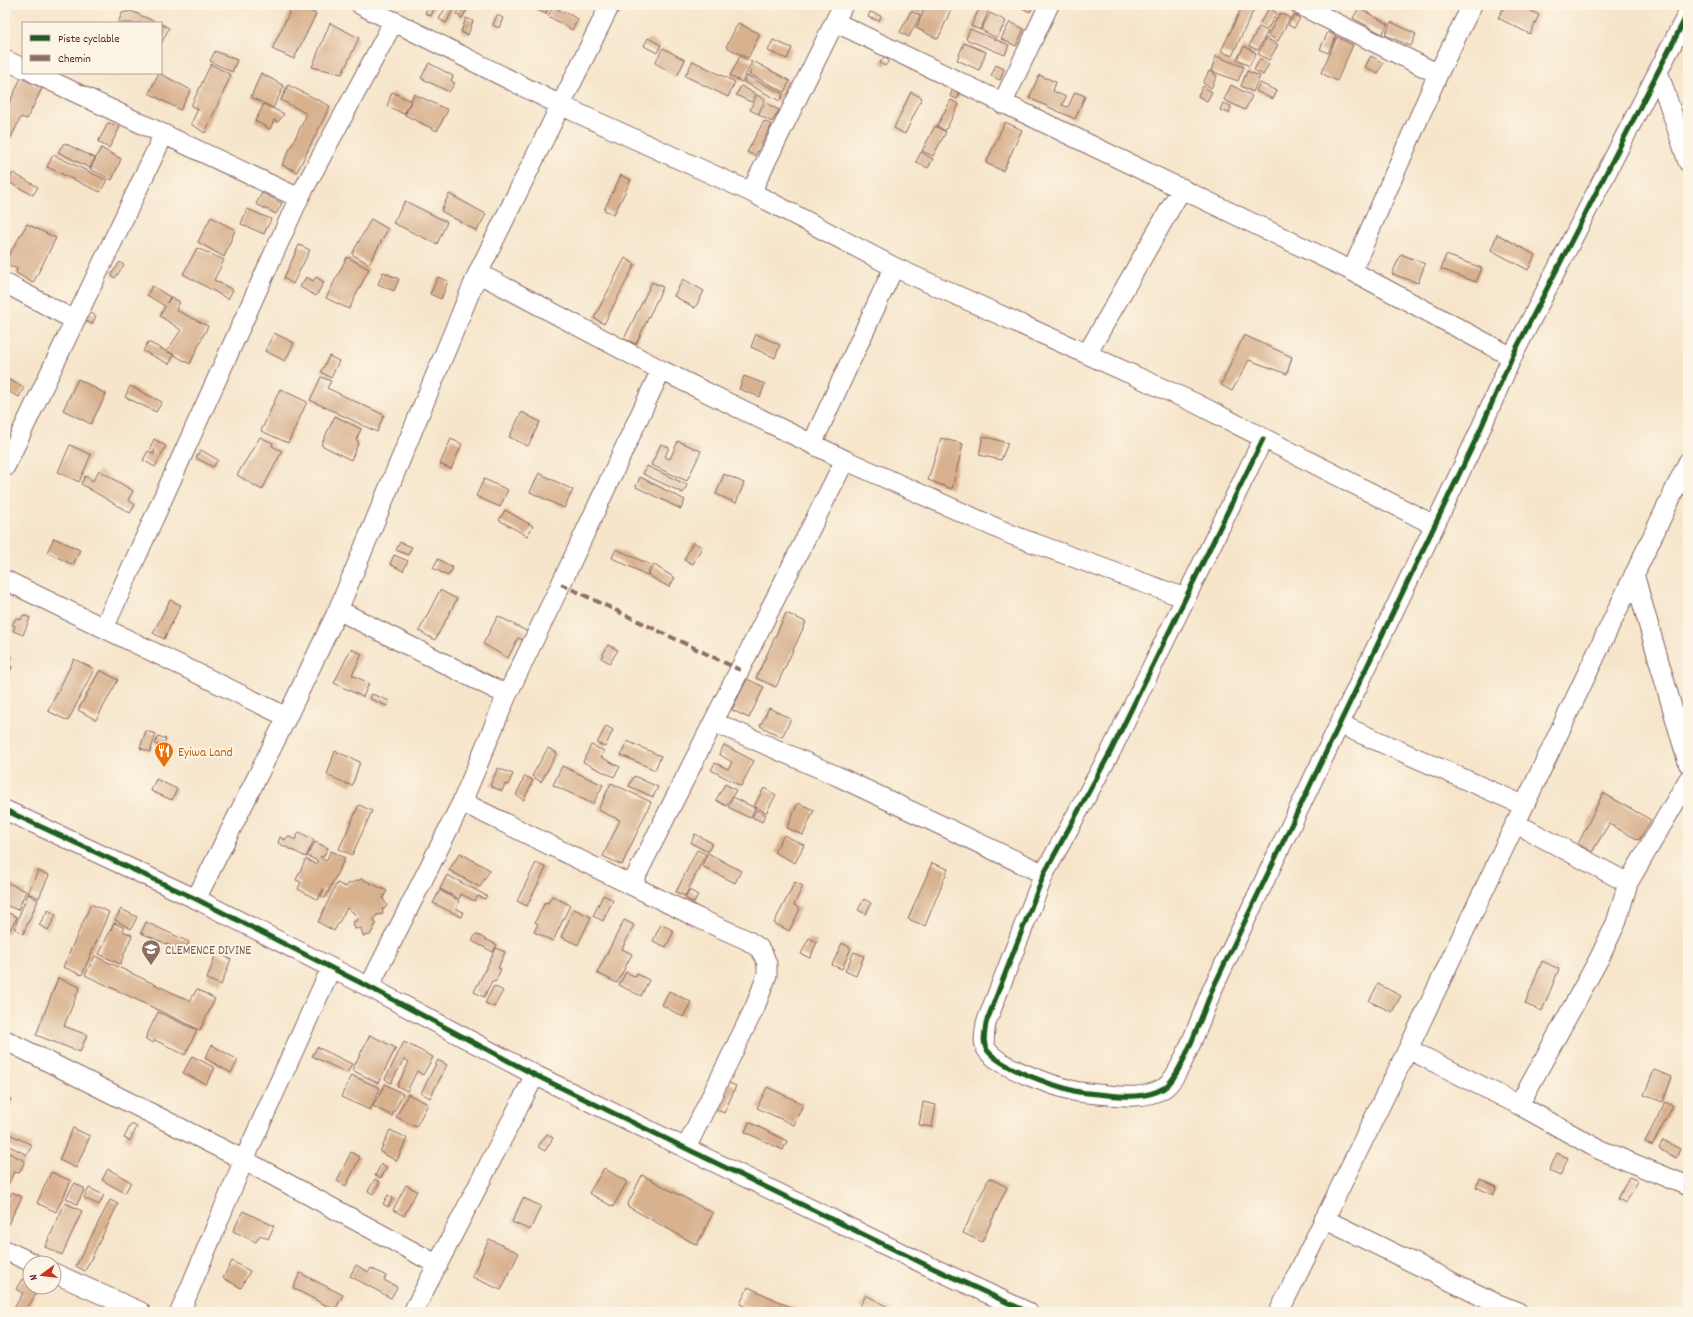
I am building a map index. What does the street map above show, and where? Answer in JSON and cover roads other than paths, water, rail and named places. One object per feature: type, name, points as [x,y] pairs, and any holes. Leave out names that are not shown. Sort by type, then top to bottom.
[{"type":"street","points":[[361,5],[560,105],[751,192],[894,267],[1196,403],[1434,525]]},
{"type":"street","points":[[196,899],[287,717],[338,610],[478,273],[610,5]]},
{"type":"street","points":[[751,192],[843,5]]},
{"type":"street","points":[[1002,104],[1049,5]]},
{"type":"street","points":[[1300,5],[1438,74]]},
{"type":"street","points":[[1352,271],[1438,74],[1472,5]]},
{"type":"street","points":[[1264,439],[1110,751],[1044,874],[986,1024],[984,1040],[986,1049],[996,1060],[1022,1073],[1075,1091],[1130,1097],[1150,1094],[1165,1088],[1173,1079],[1182,1063],[1213,988],[1477,438],[1512,357],[1688,13]]},
{"type":"street","points":[[104,628],[300,198],[394,21]]},
{"type":"street","points":[[835,22],[1002,104],[1182,188],[1352,271],[1512,357]]},
{"type":"street","points":[[5,60],[22,68]]},
{"type":"street","points":[[1658,71],[1688,162]]},
{"type":"street","points":[[36,74],[300,198]]},
{"type":"street","points":[[5,467],[164,134]]},
{"type":"street","points":[[1087,354],[1182,188]]},
{"type":"street","points":[[812,444],[894,267]]},
{"type":"street","points":[[478,273],[661,370],[845,460],[1012,535],[1185,598]]},
{"type":"street","points":[[5,283],[74,320]]},
{"type":"street","points":[[370,987],[462,802],[507,695],[561,584],[661,370]]},
{"type":"street","points":[[632,884],[845,460]]},
{"type":"street","points":[[1278,1312],[1408,1049],[1523,805],[1688,462]]},
{"type":"street","points":[[1634,574],[1688,763]]},
{"type":"street","points":[[5,580],[287,717]]},
{"type":"street","points":[[338,610],[507,695]]},
{"type":"street","points":[[714,722],[837,776],[1044,874]]},
{"type":"street","points":[[1339,724],[1523,805]]},
{"type":"street","points":[[1519,1105],[1600,957],[1616,924],[1628,883],[1688,780]]},
{"type":"street","points":[[462,802],[632,884],[698,918],[747,940],[758,948],[764,956],[767,964],[767,975],[755,1007],[686,1148]]},
{"type":"street","points":[[5,810],[196,899],[370,987],[535,1075],[914,1260],[1028,1312]]},
{"type":"street","points":[[1515,823],[1628,883]]},
{"type":"street","points":[[180,1312],[244,1160],[331,968]]},
{"type":"street","points":[[5,1040],[244,1160],[438,1265]]},
{"type":"street","points":[[1408,1049],[1519,1105],[1598,1149],[1688,1186]]},
{"type":"street","points":[[412,1312],[438,1265],[535,1075]]},
{"type":"street","points":[[1324,1219],[1493,1302],[1518,1312]]},
{"type":"street","points":[[5,1250],[22,1258]]},
{"type":"street","points":[[62,1276],[141,1312]]},
{"type":"place","name":"Eyiwa Land","points":[[164,768]]},
{"type":"place","name":"CLEMENCE DIVINE","points":[[151,966]]}]
